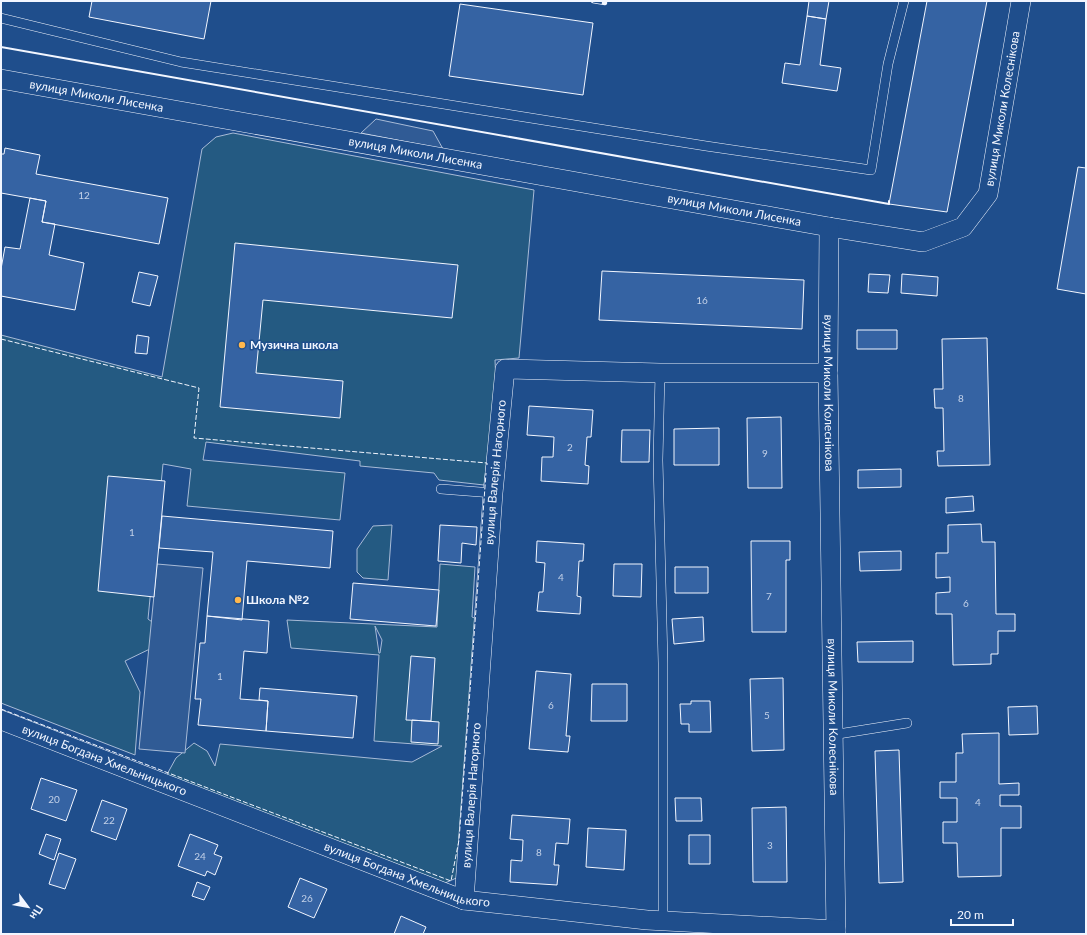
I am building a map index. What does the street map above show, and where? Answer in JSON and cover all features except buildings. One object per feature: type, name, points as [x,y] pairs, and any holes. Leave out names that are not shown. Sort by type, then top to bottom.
[{"type":"street","name":"вулиця Миколи Колеснікова","points":[[836,932],[828,373],[829,227],[924,242],[963,227],[988,194],[1022,1]]},
{"type":"street","name":"вулиця Миколи Лисенка","points":[[1,79],[829,227]]},
{"type":"street","name":"вулиця Валерія Нагорного","points":[[464,900],[493,493],[505,369],[660,373],[828,373]]},
{"type":"street","name":"вулиця Богдана Хмельницького","points":[[1,720],[464,900],[663,920],[836,932]]},
{"type":"lane","points":[[1,18],[181,62],[706,146],[871,170],[888,64],[904,1]]},
{"type":"lane","points":[[660,373],[658,460],[663,663],[663,920]]},
{"type":"lane","points":[[441,489],[493,493]]},
{"type":"lane","points":[[832,735],[907,723]]},
{"type":"shaded area","points":[[376,119],[433,131],[443,149],[361,133]]},
{"type":"shaded area","points":[[233,133],[534,190],[519,358],[495,360],[496,384],[484,485],[439,480],[434,473],[360,466],[360,461],[206,442],[203,460],[345,473],[340,520],[187,506],[191,469],[163,464],[148,619],[159,627],[156,646],[125,661],[140,692],[135,755],[1,703],[1,335],[162,377],[202,149],[216,137]]},
{"type":"shaded area","points":[[392,525],[388,580],[363,578],[357,572],[357,549],[373,526]]},
{"type":"shaded area","points":[[157,564],[203,568],[185,753],[139,749]]},
{"type":"shaded area","points":[[440,564],[475,567],[472,617],[489,624],[470,872],[445,883],[165,778],[176,758],[194,743],[207,751],[215,766],[220,744],[412,762],[442,746],[374,741],[379,655],[291,648],[287,620],[437,627]],"holes":[[[375,626],[382,640],[379,653]]]},
{"type":"railway","points":[[593,1],[605,3]]},
{"type":"fence","points":[[1,339],[199,388],[194,438],[487,463],[487,465]]},
{"type":"fence","points":[[1,709],[451,881],[459,840],[486,473]]},
{"type":"wall","points":[[1,47],[889,204],[889,201]]},
{"type":"place","name":"Музична школа","points":[[242,345]]},
{"type":"place","name":"Школа №2","points":[[238,600]]}]
